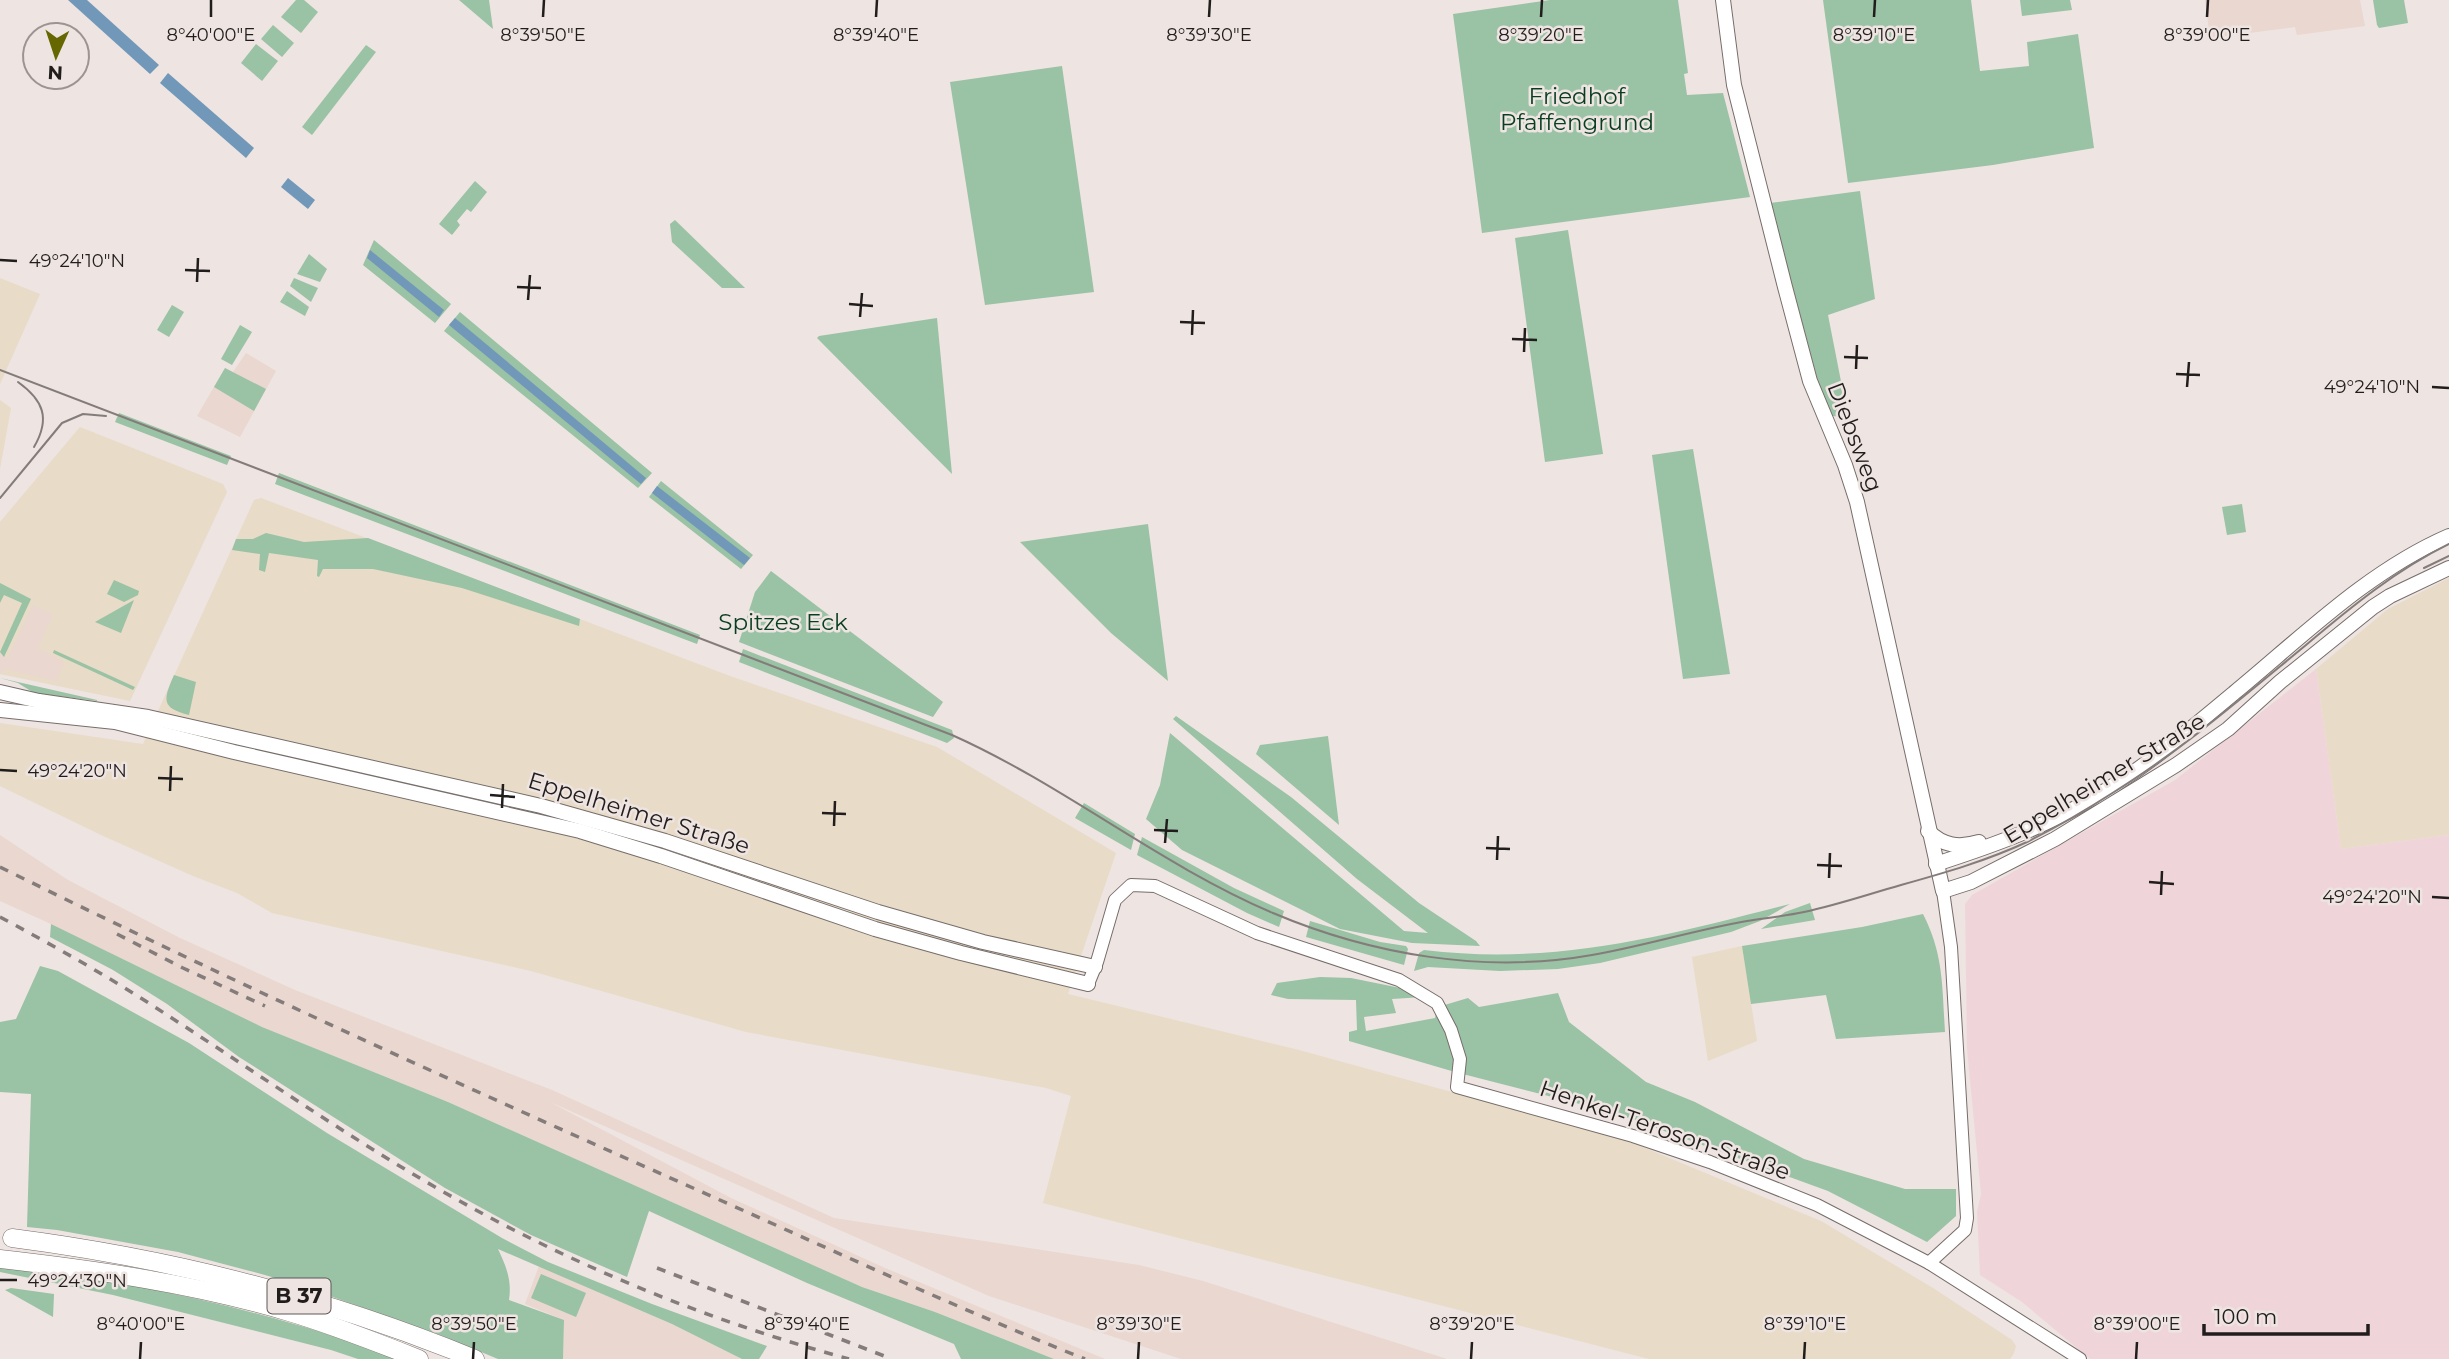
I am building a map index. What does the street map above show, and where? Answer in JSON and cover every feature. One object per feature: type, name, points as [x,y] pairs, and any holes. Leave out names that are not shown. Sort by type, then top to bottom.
[{"type":"highway","name":"B 37","points":[[6,1235],[186,1267],[293,1294],[409,1332],[475,1359]]},
{"type":"highway","name":"B 37","points":[[0,1259],[113,1273],[288,1312],[419,1359]]},
{"type":"main road","name":"Diebsweg","points":[[1723,0],[1734,85],[1788,300],[1810,381],[1857,502],[1943,891]]},
{"type":"main road","name":"Eppelheimer Straße","points":[[1936,864],[2044,824],[2117,783],[2209,714],[2361,589],[2408,558],[2449,536]]},
{"type":"main road","name":"Eppelheimer Straße","points":[[1943,891],[1981,877],[2074,828],[2176,765],[2247,713],[2280,682],[2373,607],[2449,568]]},
{"type":"main road","name":"Eppelheimer Straße","points":[[0,692],[39,701],[140,716],[541,806],[665,841],[901,919],[984,942],[1095,967]]},
{"type":"main road","points":[[2231,696],[2247,713]]},
{"type":"main road","name":"Eppelheimer Straße","points":[[0,710],[115,722],[234,752],[554,824],[661,856],[905,938],[1088,984]]},
{"type":"main road","points":[[2205,744],[2217,728],[2215,720],[2209,714]]},
{"type":"main road","points":[[1928,831],[1940,841],[1959,846],[2044,824]]},
{"type":"street","name":"Henkel-Teroson-Straße","points":[[1095,967],[1115,900],[1131,885],[1155,886],[1257,933],[1399,980],[1437,1003],[1451,1030],[1460,1059],[1457,1087],[1622,1133],[1710,1162],[1817,1205],[1929,1263],[2080,1359]]},
{"type":"street","points":[[1929,1263],[1965,1230],[1966,1188],[1951,947],[1943,891]]},
{"type":"street","points":[[1088,984],[1095,967]]},
{"type":"shaded area","points":[[2205,0],[2360,0],[2365,26],[2297,35],[2295,27],[2210,38]]},
{"type":"shaded area","points":[[0,278],[40,294],[0,384]]},
{"type":"shaded area","points":[[246,353],[276,371],[240,437],[197,416],[225,368],[233,372]]},
{"type":"shaded area","points":[[0,400],[11,408],[0,469]]},
{"type":"shaded area","points":[[80,427],[223,484],[227,492],[130,701],[0,674],[0,522]]},
{"type":"shaded area","points":[[261,498],[730,676],[937,747],[1116,853],[1068,994],[1299,1050],[1626,1140],[1821,1221],[1933,1288],[2012,1340],[2016,1346],[2014,1353],[2010,1359],[1649,1359],[1043,1203],[1071,1096],[1046,1088],[746,1032],[531,971],[272,913],[237,893],[101,835],[0,786],[0,723],[143,744],[254,500]]},
{"type":"shaded area","points":[[2449,578],[2449,835],[2341,849],[2316,669],[2388,609]]},
{"type":"shaded area","points":[[33,605],[53,614],[38,648],[64,662],[57,681],[4,669],[0,672],[0,655],[8,658]]},
{"type":"shaded area","points":[[2316,669],[2341,849],[2449,835],[2449,1359],[2090,1359],[2022,1302],[1980,1275],[1977,1212],[1981,1194],[1967,1049],[1965,904],[1972,895],[2175,780]]},
{"type":"shaded area","points":[[0,835],[68,880],[180,938],[295,990],[552,1090],[834,1218],[1139,1265],[1203,1281],[1447,1359],[1181,1359],[989,1296],[550,1102],[731,1198],[885,1268],[1105,1359],[1054,1359],[935,1312],[862,1287],[448,1102],[262,1027],[0,901]]},
{"type":"shaded area","points":[[1742,946],[1757,1041],[1708,1061],[1692,957]]},
{"type":"shaded area","points":[[539,1266],[672,1324],[742,1359],[563,1359],[564,1320],[525,1304]]},
{"type":"green space","points":[[296,0],[304,0],[318,12],[301,33],[281,17]]},
{"type":"green space","points":[[459,0],[489,0],[493,29]]},
{"type":"green space","name":"Friedhof Pfaffengrund","points":[[1550,0],[1678,0],[1688,73],[1684,74],[1687,95],[1723,93],[1750,197],[1482,233],[1453,14]]},
{"type":"green space","points":[[1823,0],[1971,0],[1980,71],[2029,66],[2027,42],[2078,34],[2094,148],[1993,165],[1848,183]]},
{"type":"green space","points":[[2020,0],[2070,0],[2072,10],[2022,16]]},
{"type":"green space","points":[[2373,0],[2404,0],[2408,23],[2379,28]]},
{"type":"green space","points":[[273,25],[294,43],[282,57],[261,39]]},
{"type":"green space","points":[[256,44],[278,61],[262,81],[241,63]]},
{"type":"green space","points":[[366,45],[376,52],[312,135],[302,127]]},
{"type":"green space","points":[[1062,66],[1094,292],[985,305],[950,82]]},
{"type":"green space","points":[[475,181],[487,192],[471,212],[467,209],[457,221],[460,225],[452,235],[439,224]]},
{"type":"green space","points":[[1860,191],[1875,299],[1828,315],[1848,417],[1832,416],[1826,411],[1770,203]]},
{"type":"green space","points":[[675,220],[745,288],[722,288],[672,242],[670,224]]},
{"type":"green space","points":[[1568,230],[1603,454],[1545,462],[1515,238]]},
{"type":"green space","points":[[374,240],[451,304],[435,323],[363,265]]},
{"type":"green space","points":[[309,254],[327,269],[320,282],[297,274]]},
{"type":"green space","points":[[294,278],[318,288],[311,302],[290,286]]},
{"type":"green space","points":[[287,291],[309,307],[305,316],[280,302]]},
{"type":"green space","points":[[172,305],[184,312],[169,337],[157,330]]},
{"type":"green space","points":[[460,312],[652,473],[638,488],[444,331]]},
{"type":"green space","points":[[937,318],[952,474],[817,338]]},
{"type":"green space","points":[[240,325],[252,332],[232,365],[221,359]]},
{"type":"green space","points":[[225,368],[266,389],[254,411],[214,387]]},
{"type":"green space","points":[[119,413],[231,456],[227,465],[115,422]]},
{"type":"green space","points":[[1693,449],[1730,674],[1683,679],[1652,455]]},
{"type":"green space","points":[[279,473],[700,635],[697,644],[275,484]]},
{"type":"green space","points":[[661,481],[753,555],[741,569],[649,497]]},
{"type":"green space","points":[[2242,504],[2246,532],[2227,535],[2222,507]]},
{"type":"green space","points":[[1148,524],[1168,681],[1111,633],[1020,542]]},
{"type":"green space","points":[[266,533],[304,542],[368,538],[580,619],[579,626],[462,588],[373,569],[323,569],[319,577],[318,560],[269,553],[265,572],[259,570],[260,554],[232,550],[236,539],[253,539]]},
{"type":"green space","name":"Spitzes Eck","points":[[771,571],[943,702],[933,717],[739,642],[755,592]]},
{"type":"green space","points":[[114,580],[139,591],[138,595],[124,602],[107,594]]},
{"type":"green space","points":[[0,583],[31,599],[4,657],[0,652],[22,603],[4,595],[0,603]]},
{"type":"green space","points":[[134,600],[121,633],[95,622]]},
{"type":"green space","points":[[743,649],[952,730],[954,738],[947,743],[739,662]]},
{"type":"green space","points":[[54,650],[135,687],[133,690],[53,653]]},
{"type":"green space","points":[[174,675],[196,682],[189,715],[173,709],[167,702]]},
{"type":"green space","points":[[0,678],[97,701],[34,693],[18,683]]},
{"type":"green space","points":[[1176,716],[1291,797],[1419,903],[1480,946],[1412,943],[1340,929],[1182,850],[1146,819],[1160,785],[1170,733],[1404,931],[1428,933],[1357,879],[1173,719]]},
{"type":"green space","points":[[1328,736],[1339,825],[1256,754],[1260,745]]},
{"type":"green space","points":[[1084,803],[1135,834],[1131,850],[1075,818]]},
{"type":"green space","points":[[1142,837],[1234,888],[1284,911],[1279,927],[1137,855]]},
{"type":"green space","points":[[1810,903],[1815,920],[1761,929],[1785,912]]},
{"type":"green space","points":[[1790,904],[1760,921],[1731,932],[1600,963],[1558,969],[1500,971],[1428,967],[1414,971],[1419,953],[1424,950],[1472,954],[1564,951],[1654,937]]},
{"type":"green space","points":[[1923,914],[1938,957],[1945,1032],[1836,1039],[1826,995],[1751,1004],[1742,946],[1862,927]]},
{"type":"green space","points":[[1310,921],[1380,942],[1406,946],[1408,949],[1404,965],[1306,937]]},
{"type":"green space","points":[[51,924],[262,1027],[448,1102],[862,1287],[935,1312],[1054,1359],[961,1359],[954,1344],[807,1283],[649,1211],[627,1277],[531,1235],[445,1188],[239,1057],[167,1004],[113,970],[50,937]]},
{"type":"green space","points":[[40,966],[58,971],[189,1043],[327,1133],[502,1238],[548,1262],[767,1346],[759,1359],[742,1359],[672,1324],[498,1249],[508,1273],[509,1300],[564,1320],[563,1359],[498,1359],[440,1335],[265,1275],[178,1252],[27,1227],[31,1094],[0,1092],[0,1022],[16,1019]]},
{"type":"green space","points":[[1320,977],[1351,978],[1420,992],[1423,997],[1392,999],[1396,1013],[1364,1017],[1366,1031],[1435,1018],[1438,1007],[1468,998],[1479,1007],[1558,993],[1569,1022],[1646,1082],[1695,1102],[1804,1159],[1905,1189],[1956,1189],[1956,1216],[1927,1242],[1828,1191],[1615,1113],[1455,1072],[1349,1041],[1349,1032],[1357,1030],[1356,1000],[1288,999],[1271,995],[1277,983]]},
{"type":"green space","points":[[0,1266],[102,1280],[202,1300],[302,1326],[399,1359],[358,1359],[113,1295],[0,1272]]},
{"type":"green space","points":[[541,1274],[586,1293],[576,1317],[531,1298]]},
{"type":"green space","points":[[11,1288],[54,1294],[53,1317],[5,1290]]},
{"type":"water","points":[[68,0],[87,0],[159,65],[150,74]]},
{"type":"water","points":[[168,73],[254,148],[246,158],[160,83]]},
{"type":"water","points":[[288,178],[315,200],[308,209],[281,187]]},
{"type":"water","points":[[370,250],[444,310],[439,317],[367,258]]},
{"type":"water","points":[[455,318],[646,478],[641,484],[449,325]]},
{"type":"water","points":[[657,486],[750,558],[744,565],[652,493]]},
{"type":"tram line","points":[[0,370],[952,735],[1034,777],[1191,872],[1273,913],[1311,928],[1389,950],[1470,961],[1552,960],[1592,955],[1728,925],[1804,912],[1949,871],[2012,849],[2071,818],[2140,775],[2213,721],[2374,590],[2449,544]]},
{"type":"tram line","points":[[18,382],[27,389],[42,410],[42,427],[34,447]]},
{"type":"tram line","points":[[0,498],[62,423],[83,414],[106,416]]},
{"type":"tram line","points":[[2424,568],[2449,556]]},
{"type":"railway","points":[[0,867],[255,990],[426,1068],[933,1295],[1085,1359]]},
{"type":"railway","points":[[0,917],[124,987],[366,1145],[484,1215],[585,1264],[688,1307],[849,1359]]},
{"type":"railway","points":[[117,934],[265,1006]]},
{"type":"railway","points":[[657,1268],[892,1359]]}]
